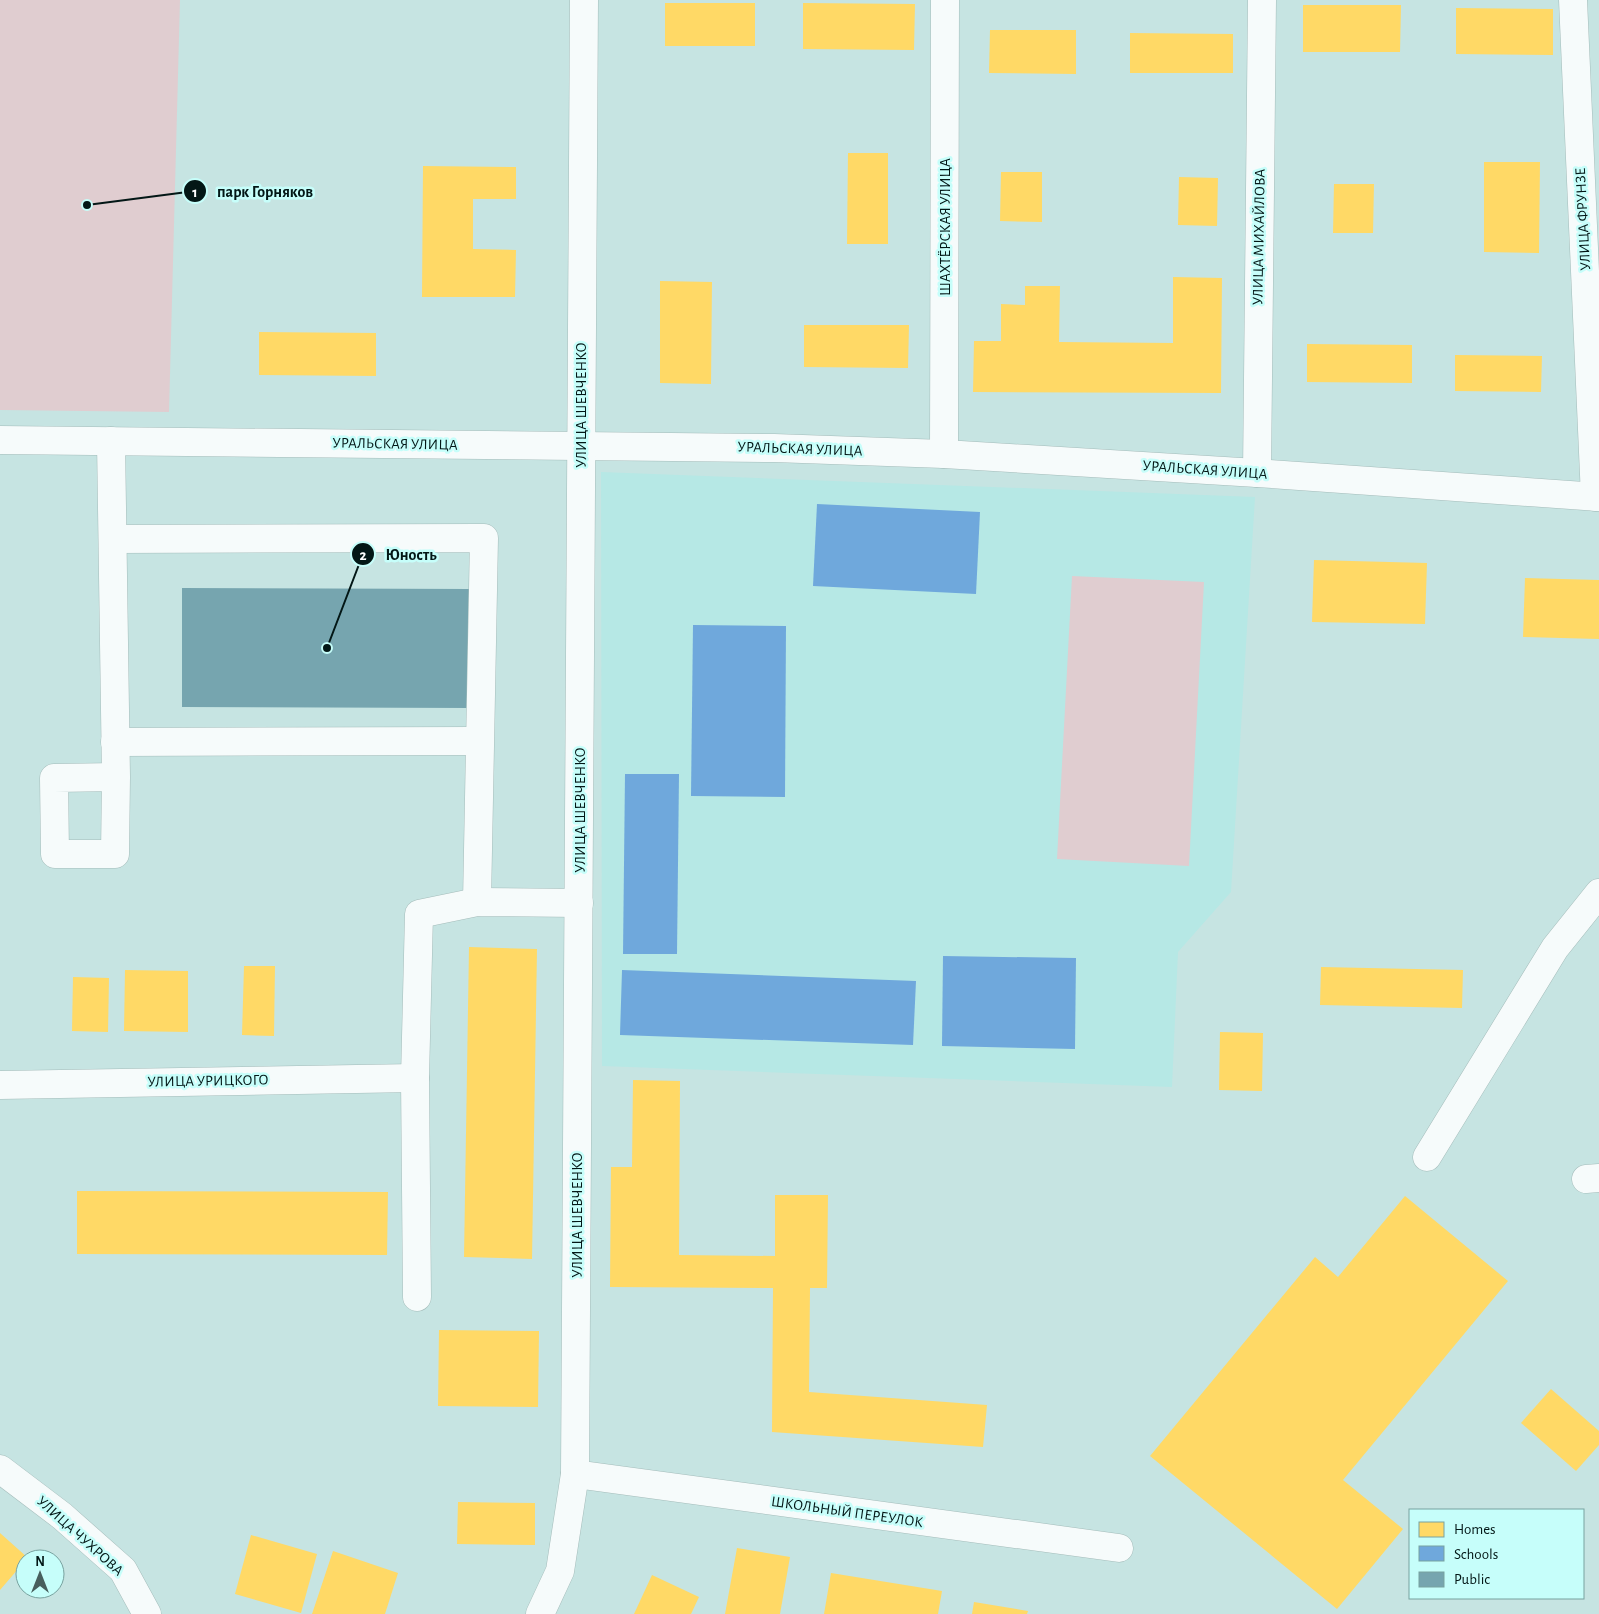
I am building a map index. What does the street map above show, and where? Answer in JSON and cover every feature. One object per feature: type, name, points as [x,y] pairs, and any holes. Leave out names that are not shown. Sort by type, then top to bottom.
[{"type":"street","name":"УЛИЦА ШЕВЧЕНКО","points":[[540,1614],[560,1571],[575,1474],[584,0]]},
{"type":"street","name":"ШАХТЁРСКАЯ УЛИЦА","points":[[944,454],[945,0]]},
{"type":"street","name":"УЛИЦА МИХАЙЛОВА","points":[[1257,473],[1262,0]]},
{"type":"street","name":"УЛИЦА ФРУНЗЕ","points":[[1573,0],[1597,497]]},
{"type":"street","name":"УРАЛЬСКАЯ УЛИЦА","points":[[0,440],[774,448],[944,454],[1257,473],[1597,497]]},
{"type":"street","points":[[111,441],[116,777]]},
{"type":"street","points":[[112,539],[484,538],[477,902]]},
{"type":"street","points":[[116,742],[479,741]]},
{"type":"street","points":[[1427,1157],[1555,948],[1599,893]]},
{"type":"street","points":[[417,1297],[415,1078],[419,914],[477,902],[579,903]]},
{"type":"street","name":"УЛИЦА УРИЦКОГО","points":[[0,1085],[415,1078]]},
{"type":"street","name":"УЛИЦА ЧУХРОВА","points":[[0,1469],[62,1516],[123,1570],[147,1614]]},
{"type":"street","name":"ШКОЛЬНЫЙ ПЕРЕУЛОК","points":[[575,1474],[1119,1548]]},
{"type":"shaded area","points":[[0,0],[180,0],[169,412],[0,410]]},
{"type":"shaded area","points":[[601,472],[1255,497],[1231,892],[1178,952],[1172,1087],[602,1066]]},
{"type":"shaded area","points":[[1072,576],[1204,582],[1189,866],[1057,859]]},
{"type":"building: Homes","points":[[665,3],[755,3],[755,46],[665,46]]},
{"type":"building: Homes","points":[[803,3],[915,4],[914,50],[803,49]]},
{"type":"building: Homes","points":[[1303,5],[1401,5],[1400,52],[1303,52]]},
{"type":"building: Homes","points":[[1456,8],[1553,9],[1553,55],[1456,54]]},
{"type":"building: Homes","points":[[990,30],[1076,30],[1076,74],[989,73]]},
{"type":"building: Homes","points":[[1130,33],[1233,34],[1233,73],[1130,73]]},
{"type":"building: Homes","points":[[848,153],[888,153],[888,244],[847,244]]},
{"type":"building: Homes","points":[[1484,162],[1540,162],[1539,253],[1484,252]]},
{"type":"building: Homes","points":[[423,166],[516,167],[516,199],[473,199],[473,249],[516,250],[515,297],[422,297]]},
{"type":"building: Homes","points":[[1001,172],[1042,172],[1042,222],[1000,221]]},
{"type":"building: Homes","points":[[1179,177],[1218,178],[1217,226],[1178,225]]},
{"type":"building: Homes","points":[[1334,184],[1374,184],[1373,233],[1333,233]]},
{"type":"building: Homes","points":[[1173,277],[1222,278],[1221,393],[973,392],[974,341],[1001,341],[1001,304],[1025,305],[1025,286],[1060,286],[1059,342],[1173,343]]},
{"type":"building: Homes","points":[[660,281],[712,282],[711,384],[660,383]]},
{"type":"building: Homes","points":[[804,325],[909,325],[908,368],[804,367]]},
{"type":"building: Homes","points":[[259,332],[376,333],[376,376],[259,375]]},
{"type":"building: Homes","points":[[1307,344],[1412,345],[1412,383],[1307,382]]},
{"type":"building: Homes","points":[[1455,355],[1542,356],[1541,392],[1455,391]]},
{"type":"building: Homes","points":[[1314,560],[1427,563],[1425,624],[1312,622]]},
{"type":"building: Homes","points":[[1525,578],[1599,580],[1599,639],[1523,637]]},
{"type":"building: Homes","points":[[469,947],[537,949],[532,1259],[464,1257]]},
{"type":"building: Homes","points":[[244,966],[275,966],[274,1036],[242,1035]]},
{"type":"building: Homes","points":[[1321,967],[1463,970],[1462,1008],[1320,1005]]},
{"type":"building: Homes","points":[[125,970],[188,971],[188,1032],[124,1031]]},
{"type":"building: Homes","points":[[73,977],[109,978],[108,1032],[72,1031]]},
{"type":"building: Homes","points":[[1220,1032],[1263,1033],[1262,1091],[1219,1090]]},
{"type":"building: Homes","points":[[633,1080],[680,1081],[679,1255],[775,1256],[775,1195],[828,1195],[827,1288],[810,1288],[809,1392],[987,1405],[983,1447],[772,1432],[773,1288],[610,1287],[611,1167],[632,1167]]},
{"type":"building: Homes","points":[[77,1191],[388,1192],[387,1255],[77,1254]]},
{"type":"building: Homes","points":[[1405,1196],[1508,1281],[1343,1480],[1403,1529],[1337,1609],[1150,1456],[1315,1257],[1338,1277]]},
{"type":"building: Homes","points":[[439,1330],[539,1331],[538,1407],[438,1406]]},
{"type":"building: Homes","points":[[1551,1389],[1599,1431],[1599,1445],[1576,1471],[1521,1423]]},
{"type":"building: Homes","points":[[458,1502],[535,1503],[535,1545],[457,1544]]},
{"type":"building: Homes","points":[[0,1533],[18,1549],[15,1549],[15,1573],[0,1590]]},
{"type":"building: Homes","points":[[251,1535],[317,1554],[301,1613],[235,1594]]},
{"type":"building: Homes","points":[[737,1548],[790,1557],[780,1614],[725,1614]]},
{"type":"building: Homes","points":[[333,1551],[398,1573],[385,1614],[312,1614]]},
{"type":"building: Homes","points":[[831,1573],[942,1591],[938,1614],[824,1614]]},
{"type":"building: Homes","points":[[652,1575],[699,1597],[691,1614],[634,1614]]},
{"type":"building: Homes","points":[[974,1602],[1028,1611],[1027,1614],[972,1614]]},
{"type":"building: Schools","points":[[817,504],[980,512],[976,594],[813,586]]},
{"type":"building: Schools","points":[[693,625],[786,626],[785,797],[691,796]]},
{"type":"building: Schools","points":[[625,774],[679,774],[677,954],[623,954]]},
{"type":"building: Schools","points":[[943,956],[1076,958],[1075,1049],[942,1046]]},
{"type":"building: Schools","points":[[622,970],[916,981],[913,1045],[620,1035]]},
{"type":"building: Public","points":[[182,588],[471,589],[471,708],[182,707]]},
{"type":"place","name":"парк Горняков","points":[[87,205]]},
{"type":"place","name":"Юность","points":[[327,648]]}]
